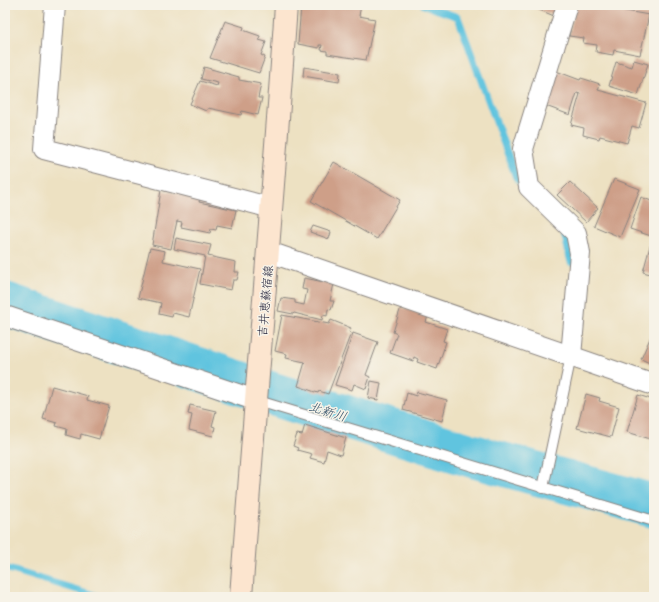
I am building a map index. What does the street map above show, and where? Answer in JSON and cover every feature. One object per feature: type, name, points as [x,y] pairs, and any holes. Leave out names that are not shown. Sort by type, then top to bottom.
[{"type":"main road","name":"吉井恵蘇宿線","points":[[241,597],[255,400],[259,371],[269,252],[286,5]]},
{"type":"street","points":[[55,5],[44,149],[272,208]]},
{"type":"street","points":[[567,5],[523,149],[528,187],[576,233],[580,253],[571,356]]},
{"type":"street","points":[[269,252],[654,385]]},
{"type":"street","points":[[5,316],[255,400]]},
{"type":"lane","points":[[543,488],[571,356]]},
{"type":"lane","points":[[255,400],[654,521]]},
{"type":"building","points":[[301,5],[361,5],[359,16],[375,19],[366,60],[327,54],[327,51],[321,50],[322,45],[319,45],[319,48],[298,44]]},
{"type":"building","points":[[528,5],[559,5],[554,16]]},
{"type":"building","points":[[576,5],[616,5],[615,9],[649,15],[640,55],[614,50],[613,55],[596,52],[597,45],[583,43],[584,38],[569,36]]},
{"type":"building","points":[[225,21],[244,27],[243,30],[260,36],[259,40],[266,42],[261,55],[265,57],[259,73],[210,58]]},
{"type":"building","points":[[634,60],[648,64],[638,95],[609,86],[616,62],[632,67]]},
{"type":"building","points":[[204,67],[239,77],[239,80],[261,84],[258,98],[262,98],[258,115],[242,111],[241,115],[208,108],[206,111],[190,104],[200,81],[217,86],[218,83],[201,79]]},
{"type":"building","points":[[304,67],[340,73],[339,82],[303,76]]},
{"type":"building","points":[[556,71],[580,80],[581,78],[600,84],[598,90],[646,103],[639,128],[632,126],[627,143],[600,136],[599,139],[583,135],[584,128],[571,125],[580,94],[577,93],[570,115],[543,105]]},
{"type":"building","points":[[334,162],[400,200],[377,239],[311,201]]},
{"type":"building","points":[[614,179],[640,189],[620,237],[594,226]]},
{"type":"building","points":[[570,182],[598,208],[586,222],[557,195]]},
{"type":"building","points":[[161,190],[200,198],[199,202],[236,210],[232,228],[217,225],[216,230],[211,229],[210,233],[181,227],[182,222],[177,221],[171,249],[152,245]]},
{"type":"building","points":[[641,197],[654,202],[654,237],[630,229]]},
{"type":"building","points":[[313,226],[331,232],[329,239],[310,232]]},
{"type":"building","points":[[176,238],[211,245],[208,256],[236,262],[235,272],[239,272],[237,280],[233,280],[231,290],[200,284],[205,256],[174,249]]},
{"type":"building","points":[[650,246],[654,248],[654,275],[643,272]]},
{"type":"building","points":[[150,248],[165,251],[163,261],[200,269],[189,317],[173,313],[172,317],[159,314],[161,303],[138,298]]},
{"type":"building","points":[[304,278],[334,284],[330,301],[334,301],[331,310],[328,309],[327,316],[323,315],[322,320],[294,313],[278,311],[281,298],[295,300],[295,303],[304,305],[307,290],[302,289]]},
{"type":"building","points":[[401,307],[428,316],[426,322],[447,329],[443,341],[446,342],[437,369],[417,362],[418,359],[414,357],[413,361],[390,353],[397,334],[393,332]]},
{"type":"building","points":[[282,315],[329,324],[331,320],[351,328],[349,332],[351,333],[328,394],[319,391],[318,393],[298,386],[305,362],[286,358],[287,354],[275,351]]},
{"type":"building","points":[[654,329],[654,365],[641,359]]},
{"type":"building","points":[[353,333],[378,342],[366,375],[370,377],[366,389],[354,384],[352,390],[335,385]]},
{"type":"building","points":[[371,381],[381,383],[378,400],[368,398]]},
{"type":"building","points":[[52,386],[88,396],[87,400],[109,406],[99,439],[81,434],[80,439],[66,435],[67,429],[56,426],[57,423],[43,419]]},
{"type":"building","points":[[417,392],[447,400],[442,421],[403,410],[407,393],[416,396]]},
{"type":"building","points":[[586,394],[600,398],[599,401],[619,407],[611,437],[577,428]]},
{"type":"building","points":[[638,395],[654,400],[654,440],[627,432]]},
{"type":"building","points":[[190,405],[216,411],[212,426],[215,427],[213,436],[189,430],[192,415],[188,414]]},
{"type":"building","points":[[305,425],[346,438],[341,455],[327,450],[324,462],[310,458],[312,454],[297,450],[298,448],[293,446],[297,434],[302,435]]},
{"type":"waterway","points":[[424,5],[458,17],[516,177],[523,185]]},
{"type":"waterway","points":[[564,232],[571,262]]},
{"type":"waterway","name":"北新川","points":[[5,304],[282,397],[473,456],[654,506]]},
{"type":"waterway","points":[[5,568],[101,597]]}]
